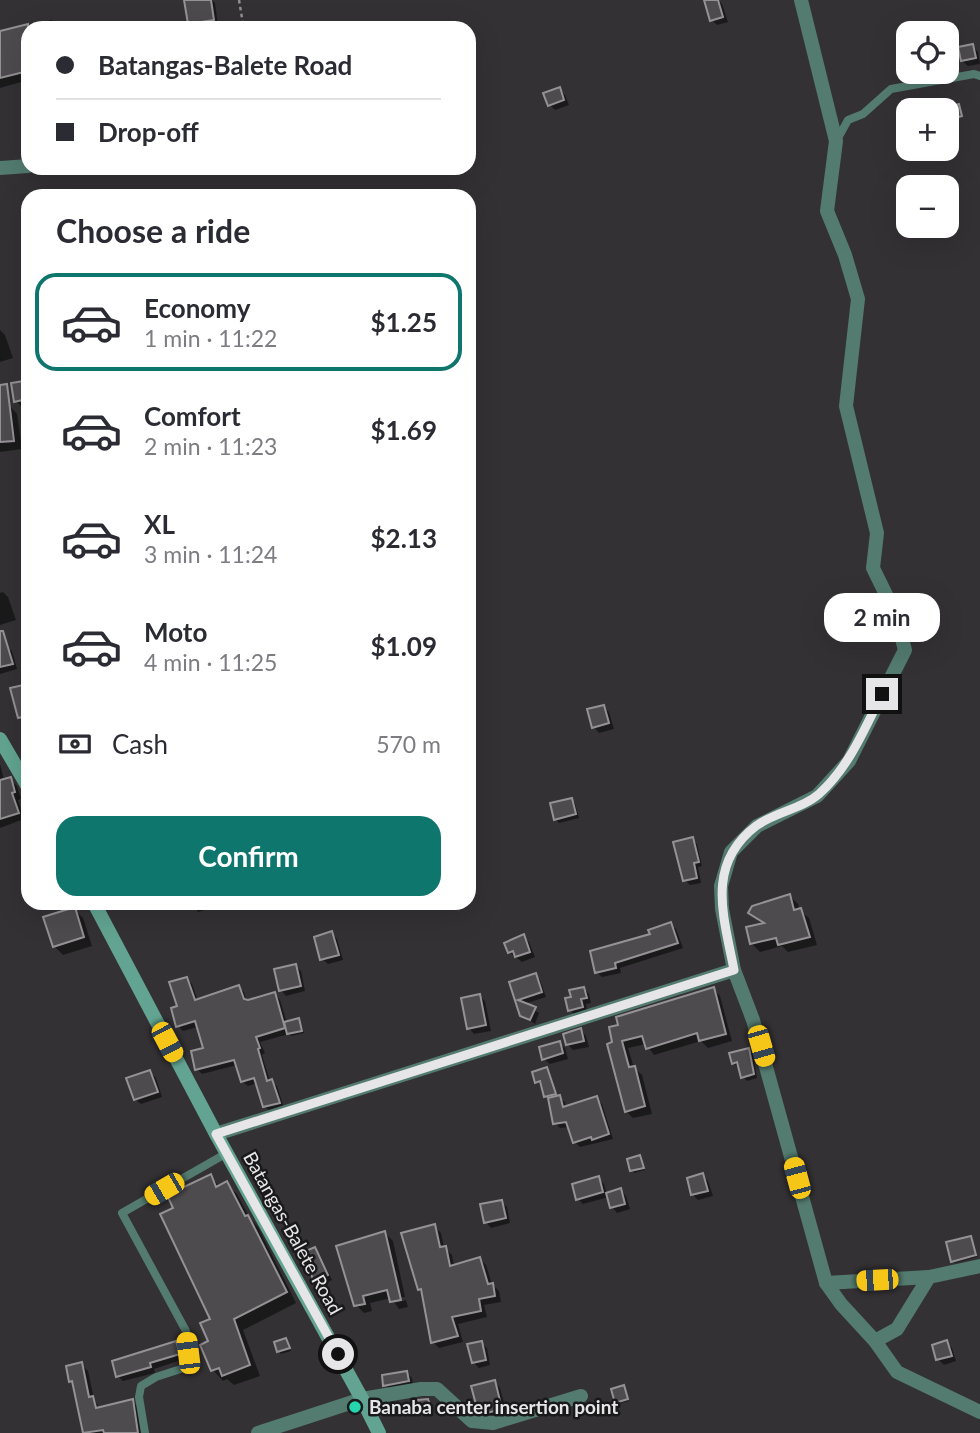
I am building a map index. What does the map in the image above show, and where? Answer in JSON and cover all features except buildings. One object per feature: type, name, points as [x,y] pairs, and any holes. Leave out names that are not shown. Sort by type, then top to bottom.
[{"type":"main road","points":[[0,739],[21,775]]},
{"type":"main road","name":"Batangas-Balete Road","points":[[98,910],[379,1433]]},
{"type":"street","points":[[801,0],[836,141],[827,211],[845,255],[858,299],[846,406],[877,533],[873,568],[895,612],[905,650],[849,761],[817,796],[757,826],[731,852],[721,886],[722,909],[734,970],[753,1020],[826,1283],[841,1304],[876,1341],[897,1372],[980,1412]]},
{"type":"street","points":[[0,168],[21,166]]},
{"type":"street","points":[[216,1134],[734,970]]},
{"type":"street","points":[[826,1283],[929,1277],[980,1266]]},
{"type":"street","points":[[876,1341],[897,1329],[929,1277]]},
{"type":"street","points":[[258,1433],[362,1399],[421,1389],[437,1390],[472,1421],[493,1423],[581,1396]]},
{"type":"lane","points":[[836,141],[842,126],[848,120],[863,114],[891,89],[974,74],[980,76]]},
{"type":"lane","points":[[145,1433],[139,1396],[141,1386],[156,1377],[187,1367],[186,1331],[122,1213],[227,1153]]},
{"type":"path","points":[[239,0],[242,21]]},
{"type":"place","name":"Banaba center insertion point","points":[[355,1407]]},
{"type":"route","points":[[338,1354],[216,1134],[734,970],[722,909],[721,886],[731,852],[757,826],[817,796],[849,761],[882,694]]}]
